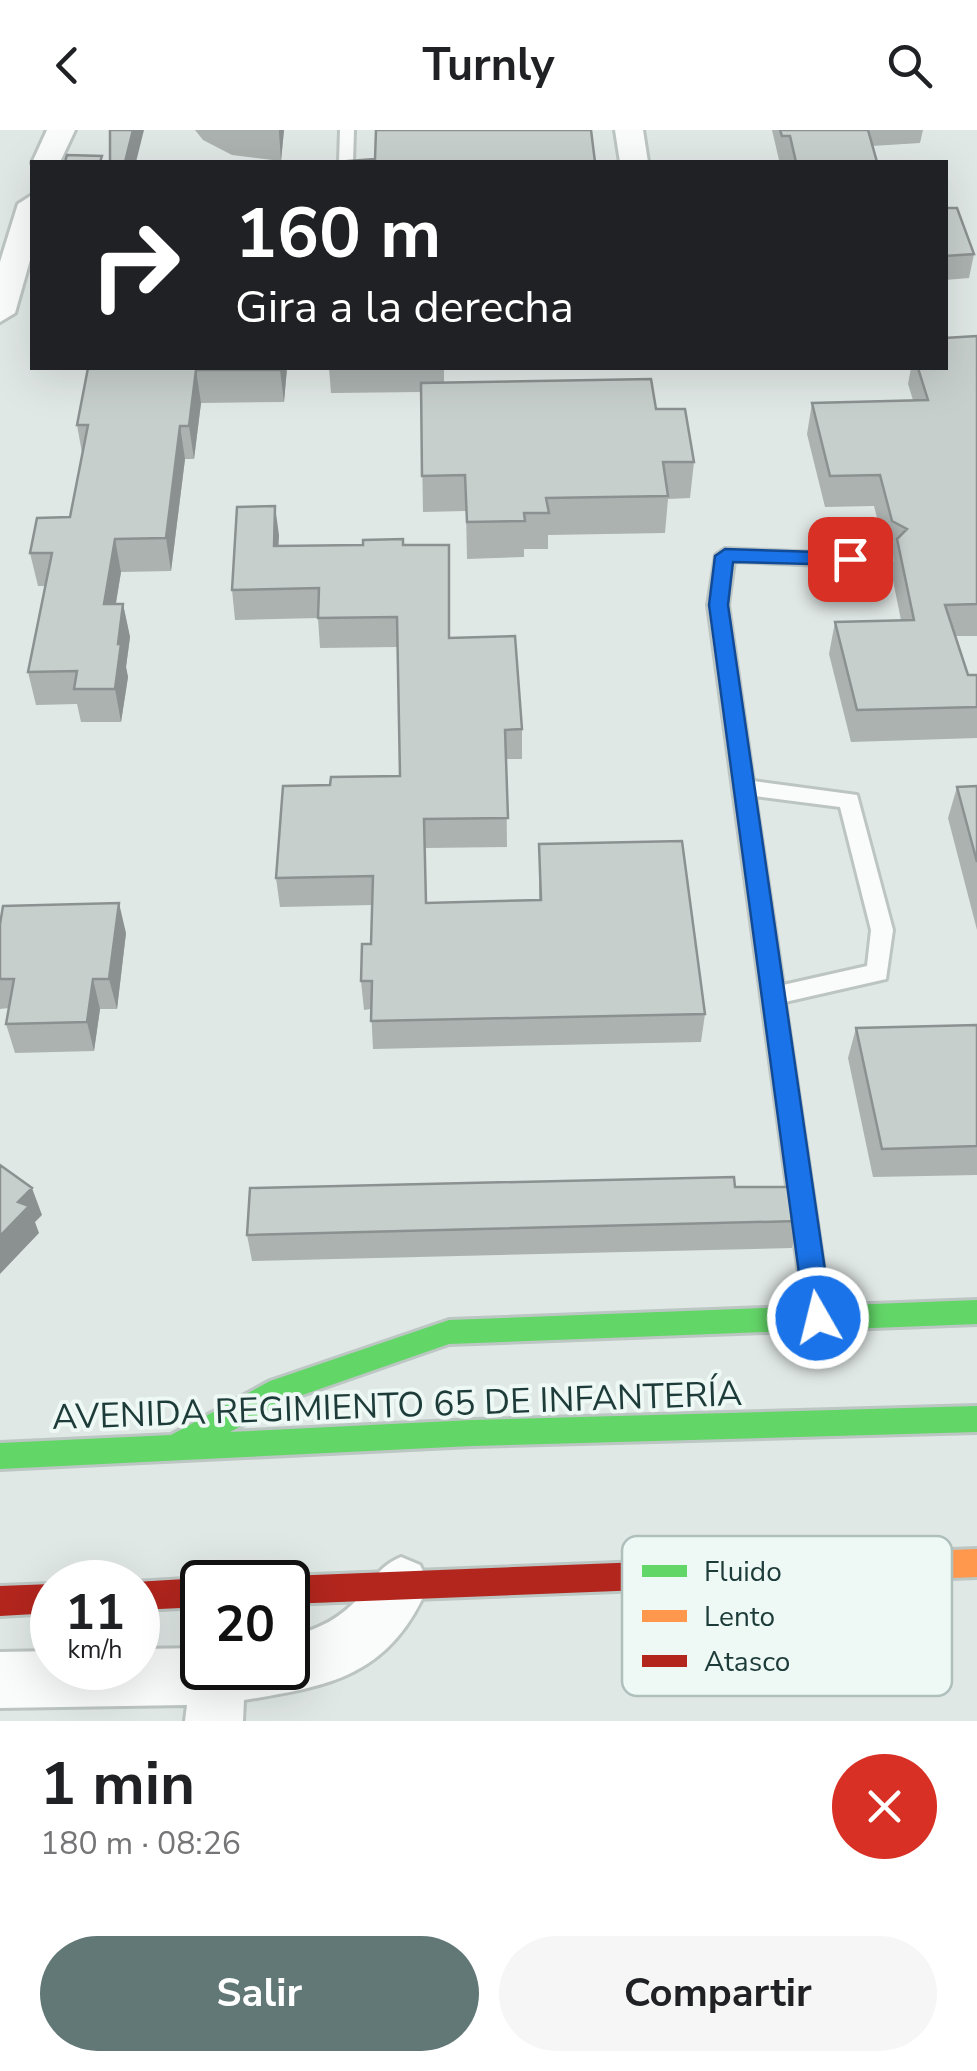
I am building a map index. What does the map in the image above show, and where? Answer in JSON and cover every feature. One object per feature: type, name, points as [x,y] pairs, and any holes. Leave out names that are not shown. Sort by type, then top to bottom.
[{"type":"main road","points":[[175,1447],[280,1390],[448,1332],[977,1312]]},
{"type":"main road","name":"AVENIDA REGIMIENTO 65 DE INFANTERÍA","points":[[0,1456],[977,1419]]},
{"type":"main road","points":[[952,1565],[977,1564]]},
{"type":"main road","points":[[310,1589],[622,1576]]},
{"type":"main road","points":[[0,1600],[30,1599]]},
{"type":"street","points":[[47,160],[61,130]]},
{"type":"street","points":[[629,130],[634,160]]},
{"type":"street","points":[[0,313],[8,255],[30,208]]},
{"type":"street","points":[[310,1660],[330,1657],[380,1616],[400,1584]]},
{"type":"street","points":[[0,1680],[180,1686]]},
{"type":"lane","points":[[346,160],[347,130]]},
{"type":"lane","points":[[818,1318],[718,605],[725,556],[888,562]]},
{"type":"lane","points":[[744,787],[849,800],[882,930],[878,973],[773,996]]},
{"type":"building","points":[[110,130],[133,130],[126,160],[110,160]]},
{"type":"building","points":[[376,130],[591,130],[595,160],[362,160],[375,159]]},
{"type":"building","points":[[780,130],[868,130],[876,160],[796,160],[790,136],[782,136]]},
{"type":"building","points":[[67,155],[102,156],[101,160],[66,160]]},
{"type":"building","points":[[948,208],[957,208],[974,254],[948,256]]},
{"type":"building","points":[[977,336],[977,604],[945,605],[968,675],[977,675],[977,707],[857,710],[835,622],[914,620],[897,539],[907,529],[892,521],[880,475],[830,476],[812,403],[928,400],[919,370],[948,370],[948,338]]},
{"type":"building","points":[[88,370],[196,370],[189,426],[180,426],[166,538],[115,539],[104,604],[123,604],[115,689],[74,689],[77,671],[28,672],[52,553],[30,553],[37,518],[70,517],[88,425],[77,425]]},
{"type":"building","points":[[651,379],[656,409],[685,409],[694,462],[663,462],[668,496],[546,498],[549,513],[524,513],[525,521],[467,522],[465,475],[422,476],[421,383]]},
{"type":"building","points":[[275,506],[274,546],[363,545],[363,540],[403,539],[403,545],[449,545],[449,638],[515,636],[522,729],[505,730],[508,818],[424,819],[426,903],[541,900],[539,844],[682,841],[705,1014],[371,1021],[372,981],[361,981],[362,944],[371,944],[373,876],[276,878],[283,786],[330,785],[331,777],[400,776],[397,617],[318,618],[319,588],[232,590],[237,507]]},
{"type":"building","points":[[977,786],[977,862],[957,787]]},
{"type":"building","points":[[119,903],[109,979],[93,979],[87,1022],[6,1024],[14,979],[0,979],[3,906]]},
{"type":"building","points":[[977,1025],[977,1146],[882,1149],[856,1028]]},
{"type":"building","points":[[0,1165],[32,1188],[18,1202],[29,1206],[0,1236]]},
{"type":"building","points":[[734,1177],[735,1187],[793,1187],[798,1221],[247,1235],[250,1188]]},
{"type":"traffic: fast","points":[[175,1447],[280,1390],[449,1332],[977,1312]]},
{"type":"traffic: fast","points":[[0,1456],[472,1433],[977,1419]]},
{"type":"traffic: slow","points":[[952,1564],[977,1563]]},
{"type":"traffic: jam","points":[[310,1589],[622,1577]]},
{"type":"traffic: jam","points":[[160,1595],[180,1594]]},
{"type":"traffic: jam","points":[[0,1601],[30,1600]]},
{"type":"route","points":[[818,1318],[718,605],[725,556],[773,554],[850,559]]}]
